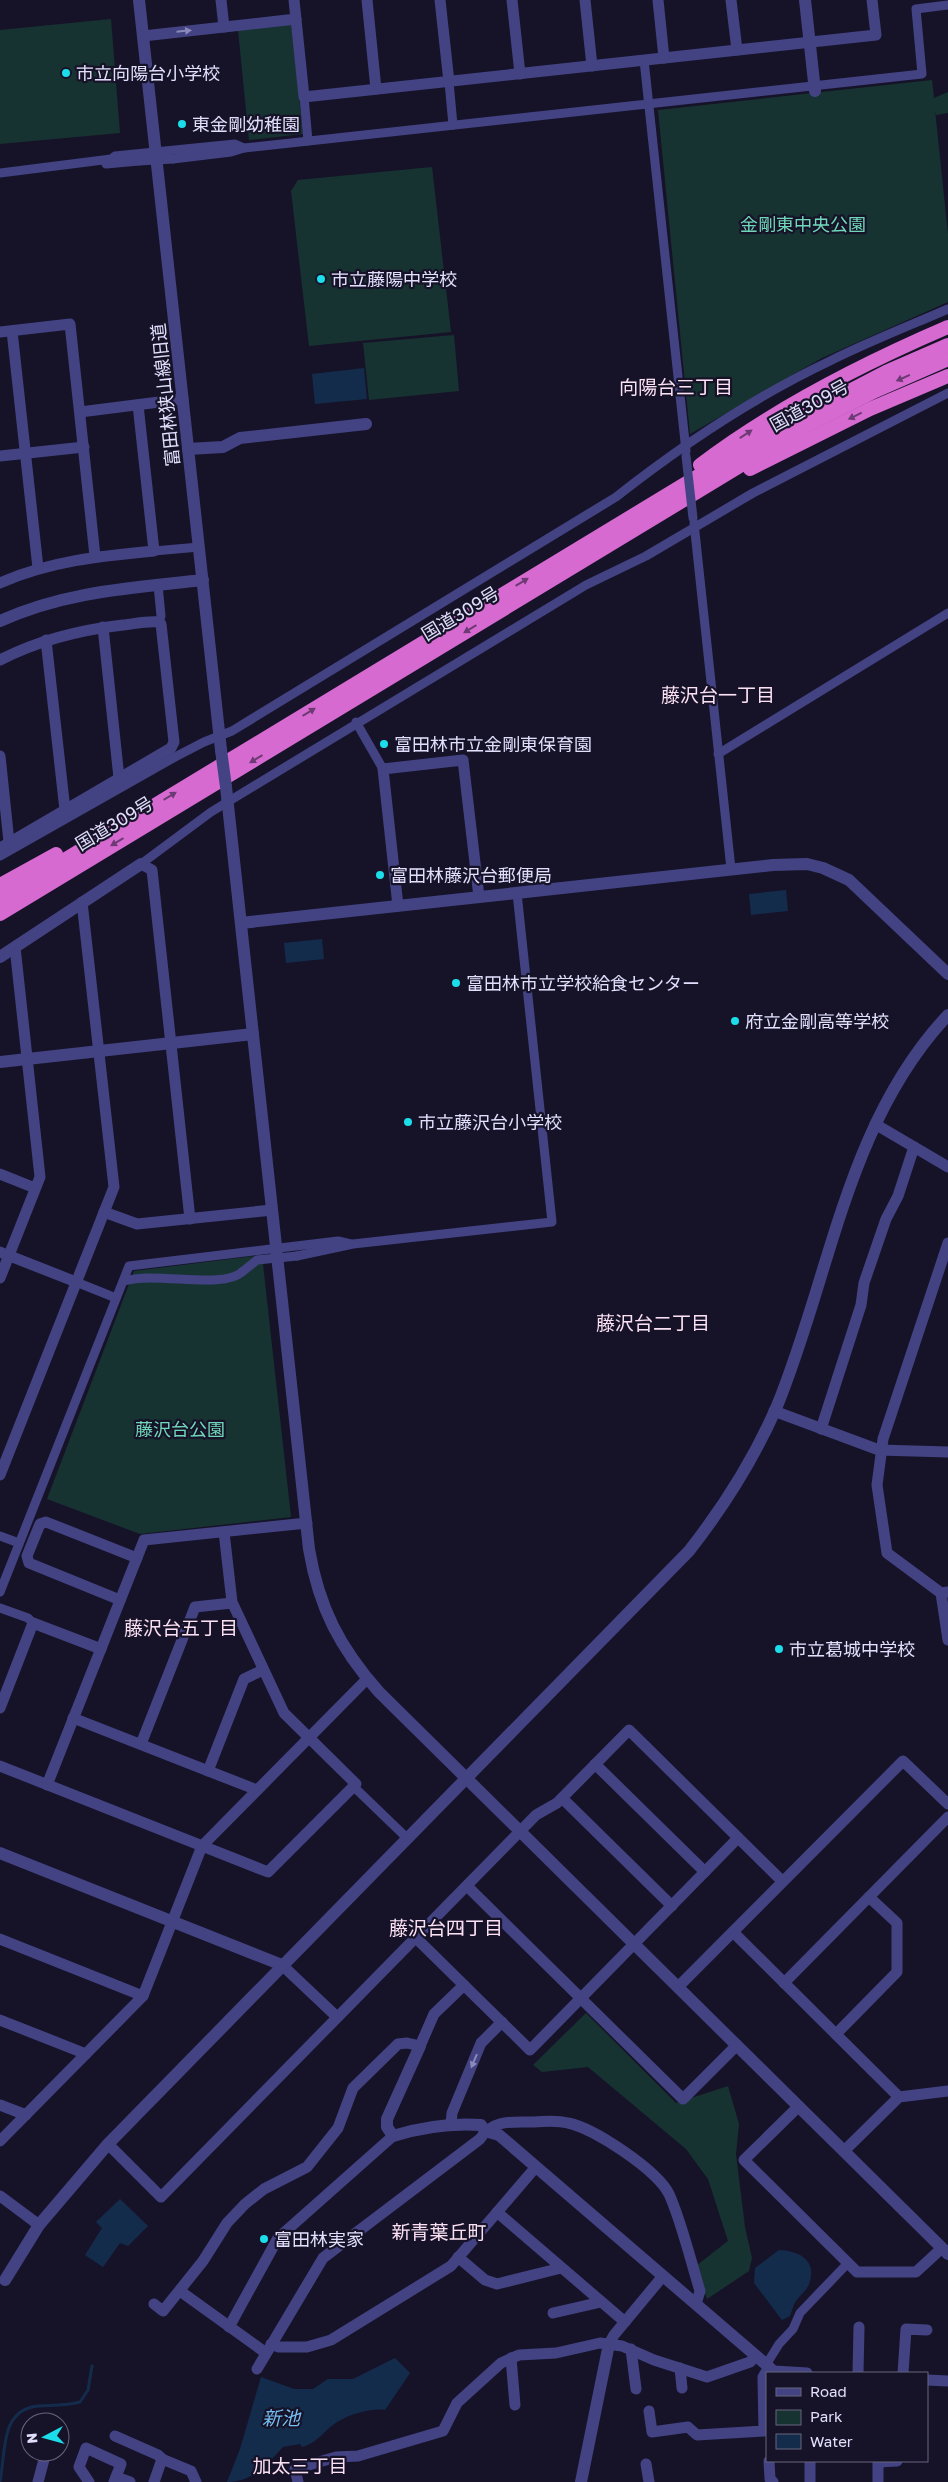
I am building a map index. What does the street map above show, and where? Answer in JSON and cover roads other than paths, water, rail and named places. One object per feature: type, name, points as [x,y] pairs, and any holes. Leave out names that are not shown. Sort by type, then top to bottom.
[{"type":"highway","points":[[635,513],[709,458],[778,412],[868,364],[948,327]]},
{"type":"highway","name":"国道309号","points":[[0,899],[635,513],[808,411],[886,372],[948,345]]},
{"type":"highway","name":"国道309号","points":[[0,914],[806,426],[883,387],[948,359]]},
{"type":"highway","points":[[601,549],[654,526],[731,479],[823,432],[948,376]]},
{"type":"highway","points":[[0,885],[78,842],[98,840]]},
{"type":"highway","points":[[0,925],[90,859]]},
{"type":"street","name":"富田林狭山線旧道","points":[[139,0],[306,1523],[314,1577],[323,1606],[341,1642],[367,1679],[945,2251]]},
{"type":"street","points":[[221,0],[224,27]]},
{"type":"street","points":[[294,0],[308,141]]},
{"type":"street","points":[[367,0],[376,89]]},
{"type":"street","points":[[440,0],[453,124]]},
{"type":"street","points":[[512,0],[520,74]]},
{"type":"street","points":[[585,0],[592,66]]},
{"type":"street","points":[[658,0],[664,58]]},
{"type":"street","points":[[731,0],[737,50]]},
{"type":"street","points":[[806,0],[815,88]]},
{"type":"street","points":[[304,97],[876,35],[872,0]]},
{"type":"street","points":[[48,168],[63,169],[173,159],[231,152],[244,148],[453,124],[649,103],[815,88],[922,74],[916,9],[948,5]]},
{"type":"street","points":[[143,36],[296,19]]},
{"type":"street","points":[[644,60],[731,869]]},
{"type":"street","points":[[0,173],[111,159],[115,156],[235,144],[244,148]]},
{"type":"street","points":[[0,856],[175,757],[232,730],[616,497],[663,460],[686,451],[746,407],[830,360],[948,309]]},
{"type":"street","points":[[0,332],[70,324],[95,556]]},
{"type":"street","points":[[12,331],[38,568]]},
{"type":"street","points":[[0,957],[141,864],[227,802],[356,722],[586,585],[646,556],[753,493],[948,393]]},
{"type":"street","points":[[80,412],[183,399]]},
{"type":"street","points":[[138,405],[154,551]]},
{"type":"street","points":[[188,449],[223,446],[240,438],[366,424]]},
{"type":"street","points":[[0,456],[84,447]]},
{"type":"street","points":[[0,583],[38,568],[95,556],[199,547]]},
{"type":"street","points":[[0,621],[40,604],[61,598],[203,580]]},
{"type":"street","points":[[0,756],[5,845],[174,746],[159,623],[161,616],[158,585]]},
{"type":"street","points":[[718,754],[948,613]]},
{"type":"street","points":[[0,660],[46,640],[103,627],[159,623]]},
{"type":"street","points":[[103,627],[120,778]]},
{"type":"street","points":[[46,640],[64,810]]},
{"type":"street","points":[[356,722],[383,769],[398,906]]},
{"type":"street","points":[[383,769],[463,760],[479,897]]},
{"type":"street","points":[[241,923],[731,869],[792,863],[807,864],[835,872],[849,880],[948,974]]},
{"type":"street","points":[[141,864],[152,870],[190,1218]]},
{"type":"street","points":[[124,1281],[150,1277],[178,1277],[198,1281],[229,1278],[242,1272],[257,1260],[297,1256],[353,1244],[552,1222],[517,893]]},
{"type":"street","points":[[0,1475],[114,1187],[82,902]]},
{"type":"street","points":[[0,1278],[4,1254],[40,1176],[15,947]]},
{"type":"street","points":[[5,2280],[39,2225],[108,2144],[689,1550],[730,1497],[747,1469],[774,1411],[856,1170],[875,1124],[914,1057],[948,1014]]},
{"type":"street","points":[[0,1062],[253,1034]]},
{"type":"street","points":[[875,1124],[946,1163]]},
{"type":"street","points":[[821,1429],[861,1305],[864,1283],[886,1219],[898,1196],[914,1147]]},
{"type":"street","points":[[0,1174],[36,1188]]},
{"type":"street","points":[[104,1212],[137,1224],[272,1210]]},
{"type":"street","points":[[0,1592],[129,1266],[338,1241],[353,1244]]},
{"type":"street","points":[[948,1243],[881,1450],[877,1485],[887,1553],[944,1593],[948,1640]]},
{"type":"street","points":[[4,1254],[116,1298]]},
{"type":"street","points":[[774,1411],[881,1450],[948,1452]]},
{"type":"street","points":[[120,1600],[29,1563],[27,1556],[40,1524],[46,1522],[137,1558]]},
{"type":"street","points":[[47,1785],[144,1540],[306,1523]]},
{"type":"street","points":[[0,1766],[268,1872],[356,1784],[284,1713],[232,1603],[224,1532]]},
{"type":"street","points":[[0,1536],[19,1543]]},
{"type":"street","points":[[141,1744],[195,1607],[232,1603]]},
{"type":"street","points":[[0,1608],[101,1649]]},
{"type":"street","points":[[0,1708],[33,1622]]},
{"type":"street","points":[[208,1771],[244,1679],[263,1670]]},
{"type":"street","points":[[0,2141],[143,1996],[202,1846],[367,1679]]},
{"type":"street","points":[[73,1718],[257,1790]]},
{"type":"street","points":[[108,2144],[161,2197],[536,1815],[562,1798],[629,1730],[782,1882]]},
{"type":"street","points":[[678,1987],[903,1761],[948,1804]]},
{"type":"street","points":[[595,1764],[705,1872]]},
{"type":"street","points":[[353,1786],[408,1839]]},
{"type":"street","points":[[562,1798],[672,1906]]},
{"type":"street","points":[[784,1983],[948,1817]]},
{"type":"street","points":[[416,1938],[530,2050],[738,1838]]},
{"type":"street","points":[[0,1853],[282,1965],[337,2017]]},
{"type":"street","points":[[467,1886],[683,2100],[737,2045]]},
{"type":"street","points":[[836,2034],[897,1972],[896,1923],[870,1896]]},
{"type":"street","points":[[732,1932],[900,2097]]},
{"type":"street","points":[[0,1939],[143,1996]]},
{"type":"street","points":[[393,2136],[387,2127],[387,2119],[434,2014],[464,1985]]},
{"type":"street","points":[[0,2020],[86,2054]]},
{"type":"street","points":[[451,2124],[452,2113],[481,2043],[502,2022]]},
{"type":"street","points":[[154,2304],[163,2311],[203,2261],[224,2227],[245,2204],[264,2189],[307,2167],[338,2128],[353,2088],[393,2047],[398,2044],[407,2043],[420,2046]]},
{"type":"street","points":[[844,2151],[900,2097],[948,2091]]},
{"type":"street","points":[[0,2105],[26,2115]]},
{"type":"street","points":[[798,2106],[744,2160],[857,2272],[916,2272],[945,2251]]},
{"type":"street","points":[[257,2369],[323,2258],[480,2139],[485,2131],[504,2122],[569,2123],[594,2132],[652,2172],[669,2194],[700,2291],[696,2304]]},
{"type":"street","points":[[229,2327],[278,2238],[393,2136],[451,2124],[481,2125],[485,2131],[499,2135],[767,2366],[774,2371],[790,2372]]},
{"type":"street","points":[[180,2291],[229,2327],[269,2348],[306,2347],[331,2340],[451,2266],[535,2168]]},
{"type":"street","points":[[0,2196],[39,2225]]},
{"type":"street","points":[[497,2212],[625,2322]]},
{"type":"street","points":[[458,2257],[485,2280],[497,2284],[561,2268]]},
{"type":"street","points":[[649,2412],[653,2437],[688,2427],[700,2435],[766,2433],[763,2377],[767,2366],[779,2344],[793,2329],[800,2312],[848,2263]]},
{"type":"street","points":[[581,2482],[609,2344],[663,2276]]},
{"type":"street","points":[[554,2313],[601,2302]]},
{"type":"street","points":[[858,2372],[859,2326]]},
{"type":"street","points":[[903,2372],[906,2329],[927,2330]]},
{"type":"street","points":[[298,2482],[295,2469],[336,2457],[358,2456],[443,2431],[456,2403],[501,2363],[519,2355],[556,2353],[593,2343],[609,2344],[707,2377],[750,2362],[756,2356]]},
{"type":"street","points":[[631,2350],[629,2375],[636,2388]]},
{"type":"street","points":[[511,2358],[519,2400]]},
{"type":"street","points":[[680,2368],[682,2388]]},
{"type":"street","points":[[928,2380],[948,2381]]},
{"type":"street","points":[[700,2435],[701,2447]]},
{"type":"street","points":[[115,2436],[191,2471],[196,2482]]},
{"type":"street","points":[[89,2482],[79,2467],[86,2448],[120,2464],[115,2480],[130,2482]]},
{"type":"street","points":[[154,2482],[162,2459]]},
{"type":"street","points":[[38,2482],[43,2462]]},
{"type":"street","points":[[769,2462],[770,2479],[773,2482]]},
{"type":"street","points":[[810,2462],[810,2482]]},
{"type":"street","points":[[878,2462],[878,2482]]},
{"type":"street","points":[[646,2464],[649,2482]]},
{"type":"water","points":[[364,368],[367,399],[315,404],[312,374]]},
{"type":"water","points":[[786,890],[788,911],[751,915],[749,894]]},
{"type":"water","points":[[322,939],[324,959],[286,963],[284,943]]},
{"type":"water","points":[[120,2199],[148,2226],[128,2246],[120,2243],[103,2267],[85,2255],[102,2228],[96,2222]]},
{"type":"water","points":[[779,2250],[799,2254],[808,2262],[811,2273],[808,2287],[795,2303],[790,2316],[782,2320],[754,2283],[755,2268]]},
{"type":"water","name":"新池","points":[[395,2358],[410,2373],[385,2410],[367,2411],[344,2418],[308,2445],[302,2447],[300,2444],[283,2447],[259,2471],[244,2479],[227,2482],[240,2449],[261,2377],[294,2389],[313,2389],[328,2379],[353,2379]]},
{"type":"waterway","points":[[0,2482],[7,2434],[11,2423],[17,2415],[26,2409],[38,2406],[65,2405],[80,2402],[88,2390],[92,2366]]},
{"type":"place","name":"市立向陽台小学校","points":[[66,73]]},
{"type":"place","name":"東金剛幼稚園","points":[[182,124]]},
{"type":"place","name":"市立藤陽中学校","points":[[321,279]]},
{"type":"place","name":"富田林市立金剛東保育園","points":[[384,744]]},
{"type":"place","name":"富田林藤沢台郵便局","points":[[380,875]]},
{"type":"place","name":"富田林市立学校給食センター","points":[[456,983]]},
{"type":"place","name":"府立金剛高等学校","points":[[735,1021]]},
{"type":"place","name":"市立藤沢台小学校","points":[[408,1122]]},
{"type":"place","name":"市立葛城中学校","points":[[779,1649]]},
{"type":"place","name":"富田林実家","points":[[264,2239]]},
{"type":"district","name":"向陽台三丁目","points":[[676,386]]},
{"type":"district","name":"藤沢台一丁目","points":[[718,694]]},
{"type":"district","name":"藤沢台二丁目","points":[[653,1322]]},
{"type":"district","name":"藤沢台五丁目","points":[[181,1627]]},
{"type":"district","name":"藤沢台四丁目","points":[[446,1927]]},
{"type":"district","name":"新青葉丘町","points":[[439,2231]]},
{"type":"district","name":"加太三丁目","points":[[300,2465]]},
{"type":"park label","name":"金剛東中央公園","points":[[803,224]]},
{"type":"park label","name":"藤沢台公園","points":[[180,1429]]}]
